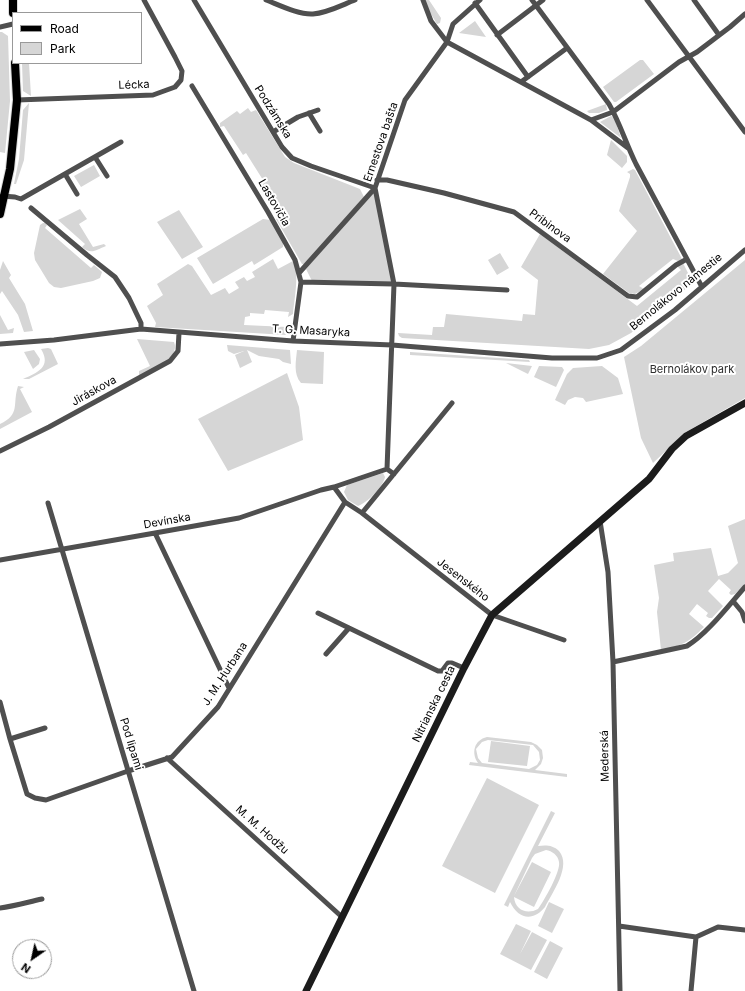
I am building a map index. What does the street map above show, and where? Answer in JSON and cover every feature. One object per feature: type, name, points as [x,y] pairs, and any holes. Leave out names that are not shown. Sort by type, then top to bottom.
[{"type":"main road","points":[[13,0],[13,12]]},
{"type":"main road","points":[[0,214],[2,196],[10,169],[17,100],[15,64]]},
{"type":"main road","name":"Nitrianska cesta","points":[[306,991],[464,668],[492,615],[649,479],[672,449],[686,436],[745,403]]},
{"type":"street","name":"Lécka","points":[[17,100],[154,95],[175,87],[181,80],[182,71],[144,0]]},
{"type":"street","name":"Podzámska","points":[[194,0],[272,132],[292,158],[374,188]]},
{"type":"street","points":[[266,0],[310,14],[321,13],[345,2],[355,0]]},
{"type":"street","points":[[423,0],[431,22],[447,42],[591,120],[628,149]]},
{"type":"street","points":[[532,0],[617,118],[628,149],[702,287]]},
{"type":"street","points":[[498,34],[544,0]]},
{"type":"street","points":[[647,0],[745,132]]},
{"type":"street","points":[[694,0],[720,35]]},
{"type":"street","points":[[477,2],[528,77]]},
{"type":"street","name":"Ernestova bašta","points":[[387,469],[394,284],[374,188],[405,100],[447,42],[453,24],[477,2]]},
{"type":"street","points":[[591,120],[613,112],[679,62],[698,52],[745,14]]},
{"type":"street","points":[[0,27],[12,24]]},
{"type":"street","points":[[521,82],[567,48]]},
{"type":"street","name":"Lastovičia","points":[[192,86],[268,212],[295,260],[301,282],[293,341]]},
{"type":"street","points":[[272,132],[298,117],[318,110]]},
{"type":"street","points":[[309,113],[320,131]]},
{"type":"street","points":[[2,196],[21,199],[121,142]]},
{"type":"street","points":[[95,157],[107,176]]},
{"type":"street","points":[[65,174],[77,194]]},
{"type":"street","name":"Pribinova","points":[[377,180],[386,180],[444,193],[514,212],[628,296],[637,297],[676,265],[687,259]]},
{"type":"street","points":[[299,273],[374,188]]},
{"type":"street","points":[[31,208],[87,255],[115,276],[129,298],[141,323],[141,329]]},
{"type":"street","name":"Bernolákovo námestie","points":[[621,350],[675,310],[745,250]]},
{"type":"street","points":[[301,282],[394,284],[507,290]]},
{"type":"street","name":"T. G. Masaryka","points":[[0,344],[54,340],[141,329],[293,341],[392,345],[552,358],[597,358],[621,350]]},
{"type":"street","name":"Jiráskova","points":[[0,452],[170,361],[178,351],[180,333]]},
{"type":"street","points":[[362,512],[452,403]]},
{"type":"street","points":[[387,469],[394,474]]},
{"type":"street","name":"Devínska","points":[[0,560],[239,518],[387,469]]},
{"type":"street","points":[[334,487],[345,502]]},
{"type":"street","name":"Jesenského","points":[[345,502],[362,512],[492,615],[564,640]]},
{"type":"street","name":"J. M. Hurbana","points":[[10,739],[27,794],[35,798],[46,800],[128,770],[172,757],[218,707],[345,502]]},
{"type":"street","name":"Pod lipami","points":[[48,503],[194,991]]},
{"type":"street","name":"Mederská","points":[[600,521],[608,572],[613,662],[620,991]]},
{"type":"street","points":[[156,533],[229,688]]},
{"type":"street","points":[[613,662],[687,646],[693,643],[745,587]]},
{"type":"street","points":[[733,601],[742,612],[745,621]]},
{"type":"street","points":[[318,613],[438,671],[442,671],[448,663],[464,668]]},
{"type":"street","points":[[326,654],[349,628]]},
{"type":"street","points":[[0,702],[10,739],[45,728]]},
{"type":"street","name":"M. M. Hodžu","points":[[168,758],[342,917]]},
{"type":"street","points":[[0,908],[42,899]]},
{"type":"street","points":[[619,926],[696,937],[718,927],[745,930]]},
{"type":"street","points":[[691,991],[696,937]]},
{"type":"green space","points":[[425,0],[429,0],[441,18],[440,23],[437,24],[428,9]]},
{"type":"green space","points":[[475,21],[486,37],[459,33]]},
{"type":"green space","points":[[0,32],[8,36],[10,101],[5,153],[0,152]]},
{"type":"green space","points":[[640,60],[643,60],[654,74],[614,102],[603,87]]},
{"type":"green space","points":[[22,64],[29,64],[31,96],[23,91]]},
{"type":"green space","points":[[29,103],[24,160],[16,184],[14,184],[19,159],[23,110]]},
{"type":"green space","points":[[606,104],[607,110],[599,113],[589,113],[587,111]]},
{"type":"green space","points":[[248,108],[251,112],[256,110],[285,157],[294,163],[360,189],[364,197],[305,264],[302,264],[276,219],[280,216],[260,182],[263,180],[246,153],[243,155],[224,126],[220,127],[220,123],[237,111],[240,114]]},
{"type":"green space","points":[[611,116],[614,117],[621,138],[600,122]]},
{"type":"green space","points":[[611,140],[627,156],[627,162],[622,168],[607,155]]},
{"type":"green space","points":[[94,165],[100,176],[81,187],[74,176]]},
{"type":"green space","points":[[633,169],[635,170],[682,259],[678,261],[673,259],[639,286],[644,289],[635,294],[629,293],[603,274],[637,231],[619,211],[630,177],[630,174],[627,172]]},
{"type":"green space","points":[[375,188],[394,284],[312,281],[306,269]]},
{"type":"green space","points":[[80,209],[87,219],[79,224],[93,247],[104,244],[106,246],[94,251],[88,251],[82,247],[85,244],[58,220]]},
{"type":"green space","points":[[179,210],[203,247],[182,259],[157,222]]},
{"type":"green space","points":[[263,219],[270,220],[283,242],[283,247],[254,265],[252,261],[213,284],[197,258]]},
{"type":"green space","points":[[43,223],[47,225],[45,228],[91,268],[94,265],[102,272],[100,278],[61,288],[54,287],[49,283],[35,260],[34,253],[40,225]]},
{"type":"green space","points":[[540,234],[637,306],[681,270],[677,266],[683,263],[693,283],[631,333],[609,345],[589,349],[402,338],[399,336],[398,333],[432,335],[433,327],[444,327],[446,314],[522,321],[523,314],[535,315],[538,280],[521,267]]},
{"type":"green space","points":[[500,253],[509,268],[497,275],[488,260]]},
{"type":"green space","points":[[273,259],[278,269],[293,261],[295,266],[296,279],[293,314],[288,317],[289,312],[265,310],[264,314],[250,313],[250,316],[245,317],[244,325],[287,327],[288,323],[291,323],[290,330],[287,331],[286,335],[155,327],[156,323],[147,306],[163,295],[157,284],[188,264],[192,266],[211,295],[225,288],[229,294],[239,288],[235,282],[244,277],[247,281],[255,277],[252,272]]},
{"type":"green space","name":"Bernolákov park","points":[[745,260],[745,398],[686,432],[653,463],[641,438],[624,357],[641,346]]},
{"type":"green space","points":[[3,261],[11,275],[9,278],[25,304],[33,331],[24,332],[18,315],[2,291],[0,294],[0,270]]},
{"type":"green space","points":[[0,315],[8,330],[14,328],[13,333],[0,334]]},
{"type":"green space","points":[[137,339],[174,342],[175,348],[169,359],[139,376],[139,371],[150,366]]},
{"type":"green space","points":[[227,345],[290,350],[291,364],[283,362],[279,359],[259,356],[247,350],[252,362],[240,368],[235,355],[244,351],[234,354],[228,351]]},
{"type":"green space","points":[[41,349],[51,349],[58,364],[29,379],[23,379],[38,372],[44,365],[45,360]]},
{"type":"green space","points":[[34,350],[40,359],[39,364],[33,369],[24,352]]},
{"type":"green space","points":[[297,350],[324,352],[323,384],[301,383],[296,372]]},
{"type":"green space","points":[[410,352],[529,360],[530,362],[410,355]]},
{"type":"green space","points":[[506,363],[532,366],[528,374]]},
{"type":"green space","points":[[539,366],[562,367],[564,370],[556,387],[534,377]]},
{"type":"green space","points":[[602,366],[618,378],[623,394],[586,402],[583,398],[575,397],[568,400],[565,405],[555,400],[567,374],[573,368]]},
{"type":"green space","points":[[287,373],[299,407],[303,440],[228,471],[198,419]]},
{"type":"green space","points":[[18,386],[24,387],[20,389],[32,412],[0,429],[0,424],[11,417],[13,413]]},
{"type":"green space","points":[[383,473],[385,477],[384,481],[366,502],[358,506],[348,500],[344,492],[347,485]]},
{"type":"green space","points":[[745,519],[745,584],[735,594],[731,595],[729,593],[731,590],[719,579],[708,591],[723,606],[712,618],[709,618],[706,616],[708,613],[697,604],[689,614],[704,627],[694,637],[685,643],[661,650],[657,612],[659,598],[654,565],[674,561],[673,553],[711,548],[718,576],[728,573],[738,563],[728,526]]},
{"type":"green space","points":[[487,737],[531,742],[542,750],[543,758],[541,764],[535,770],[567,774],[567,777],[469,765],[470,762],[478,763],[474,751],[479,741]],"holes":[[[488,740],[533,745],[539,752],[540,760],[537,765],[529,769],[482,763],[478,758],[476,749],[482,742]]]},
{"type":"green space","points":[[491,741],[530,746],[527,766],[488,762]]},
{"type":"green space","points":[[487,778],[539,805],[495,893],[442,866]]},
{"type":"green space","points":[[551,811],[555,813],[538,846],[552,847],[559,851],[563,864],[560,879],[545,907],[536,915],[526,916],[517,912],[510,902],[508,907],[504,905]],"holes":[[[546,850],[556,855],[559,862],[555,879],[538,909],[534,911],[522,910],[517,905],[514,897],[534,907],[551,872],[532,862],[514,896],[532,858],[535,854]]]},
{"type":"green space","points":[[549,902],[564,909],[552,933],[538,926]]},
{"type":"green space","points":[[516,924],[531,931],[520,954],[532,932],[547,940],[531,970],[500,954]]},
{"type":"green space","points":[[550,941],[563,948],[547,979],[534,972]]}]
